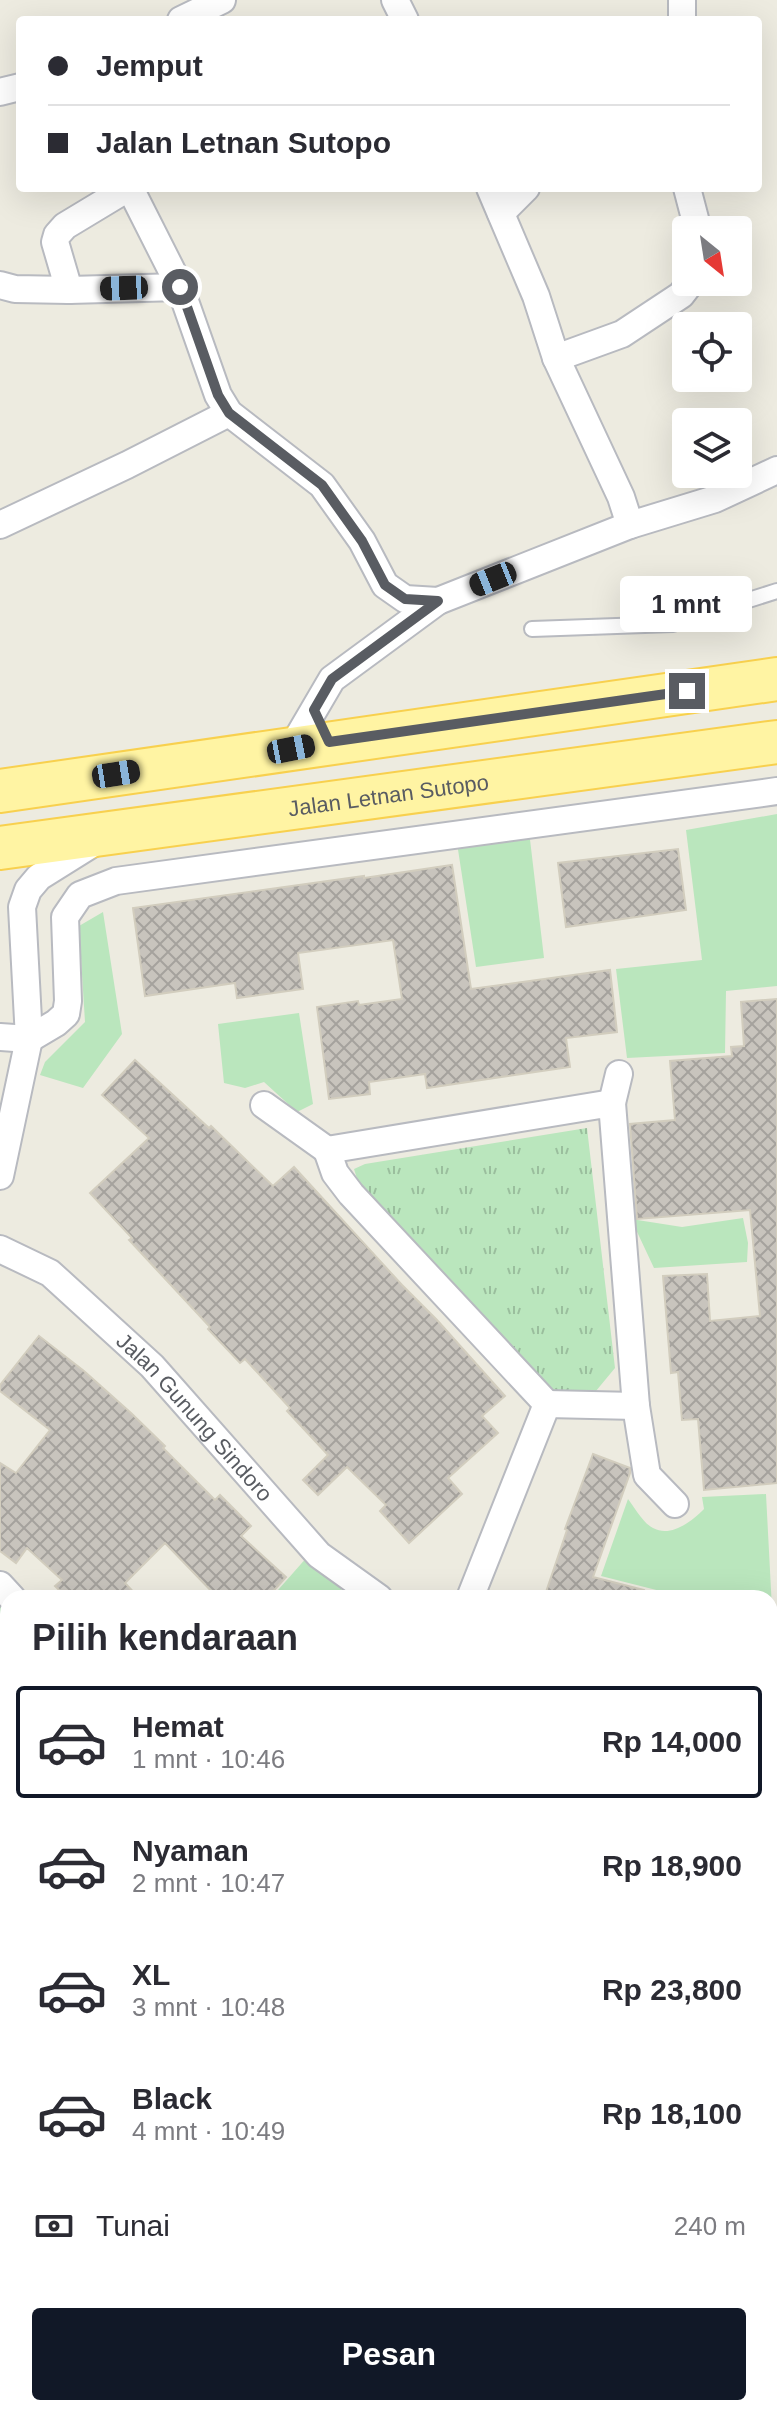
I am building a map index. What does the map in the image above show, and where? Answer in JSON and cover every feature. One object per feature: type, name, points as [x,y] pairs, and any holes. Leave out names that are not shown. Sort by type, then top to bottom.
[{"type":"main road","points":[[0,791],[311,733],[777,679]]},
{"type":"main road","name":"Jalan Letnan Sutopo","points":[[0,848],[777,742]]},
{"type":"street","points":[[189,16],[219,0]]},
{"type":"street","points":[[69,290],[55,242],[57,235],[65,226],[122,192]]},
{"type":"street","points":[[131,192],[180,287],[218,395],[229,413],[322,485],[362,541],[385,585],[405,599],[438,601]]},
{"type":"street","points":[[492,192],[536,296],[556,358],[617,487],[630,525]]},
{"type":"street","points":[[501,213],[522,192]]},
{"type":"street","points":[[688,192],[694,216]]},
{"type":"street","points":[[0,285],[15,289],[69,290],[180,287]]},
{"type":"street","points":[[556,358],[622,334],[679,296]]},
{"type":"street","points":[[0,525],[229,413]]},
{"type":"street","points":[[311,733],[332,679],[438,601],[630,525],[715,499],[777,470]]},
{"type":"street","points":[[0,1037],[29,1039],[66,1014],[65,917],[80,895],[116,881],[777,791]]},
{"type":"street","points":[[0,1176],[29,1039],[22,907],[28,890],[39,877],[109,834]]},
{"type":"street","points":[[619,1074],[612,1103],[636,1406],[647,1475],[675,1504]]},
{"type":"street","points":[[327,1150],[612,1103]]},
{"type":"street","points":[[264,1105],[327,1150],[335,1173],[351,1194],[547,1404],[636,1406]]},
{"type":"street","name":"Jalan Gunung Sindoro","points":[[0,1249],[50,1273],[152,1366],[319,1555],[368,1590]]},
{"type":"street","points":[[473,1590],[547,1404]]},
{"type":"lane","points":[[532,629],[673,624],[777,591]]},
{"type":"green space","points":[[777,814],[777,986],[726,991],[725,1053],[627,1058],[616,969],[702,960],[686,830]]},
{"type":"green space","points":[[529,831],[544,958],[476,967],[457,843]]},
{"type":"green space","points":[[103,912],[122,1034],[83,1088],[40,1075],[45,1062],[85,1022],[79,926]]},
{"type":"green space","points":[[299,1013],[313,1104],[297,1112],[264,1082],[245,1088],[224,1083],[218,1024]]},
{"type":"green space","points":[[587,1128],[615,1368],[591,1397],[549,1393],[359,1185],[354,1169],[365,1164]]},
{"type":"green space","points":[[743,1218],[748,1243],[747,1262],[654,1268],[631,1219],[682,1227]]},
{"type":"green space","points":[[766,1494],[771,1590],[656,1590],[601,1576],[628,1499],[649,1526],[667,1531],[687,1523],[704,1509],[702,1497]]},
{"type":"green space","points":[[308,1556],[342,1583],[341,1590],[278,1590]]},
{"type":"building","points":[[678,849],[686,910],[566,927],[558,863]]},
{"type":"building","points":[[452,865],[471,989],[610,970],[617,1032],[566,1038],[570,1067],[427,1088],[425,1074],[369,1082],[370,1094],[329,1099],[317,1007],[402,999],[393,940],[298,953],[303,989],[237,998],[235,983],[145,996],[133,908]]},
{"type":"building","points":[[777,999],[777,1483],[704,1490],[698,1419],[682,1420],[678,1372],[671,1373],[663,1276],[707,1274],[710,1321],[760,1316],[750,1210],[637,1219],[630,1124],[675,1120],[670,1061],[732,1056],[731,1047],[744,1046],[741,1002]]},
{"type":"building","points":[[135,1060],[209,1128],[211,1126],[273,1186],[294,1167],[505,1396],[482,1416],[498,1433],[448,1478],[462,1494],[409,1543],[380,1511],[386,1505],[347,1467],[318,1495],[303,1480],[328,1455],[245,1359],[240,1363],[208,1329],[210,1327],[90,1193],[149,1138],[102,1095]]},
{"type":"building","points":[[39,1336],[131,1413],[215,1500],[220,1495],[251,1526],[241,1536],[286,1577],[274,1590],[210,1590],[165,1543],[125,1583],[132,1590],[59,1590],[55,1586],[62,1580],[27,1548],[16,1563],[0,1551],[0,1463],[16,1473],[50,1430],[0,1391],[0,1385]]},
{"type":"building","points":[[593,1454],[630,1468],[593,1577],[644,1590],[547,1590]]},
{"type":"route","points":[[180,287],[207,367],[229,413],[322,485],[362,541],[385,585],[405,599],[438,601],[332,679],[314,710],[329,742],[687,691]]}]
